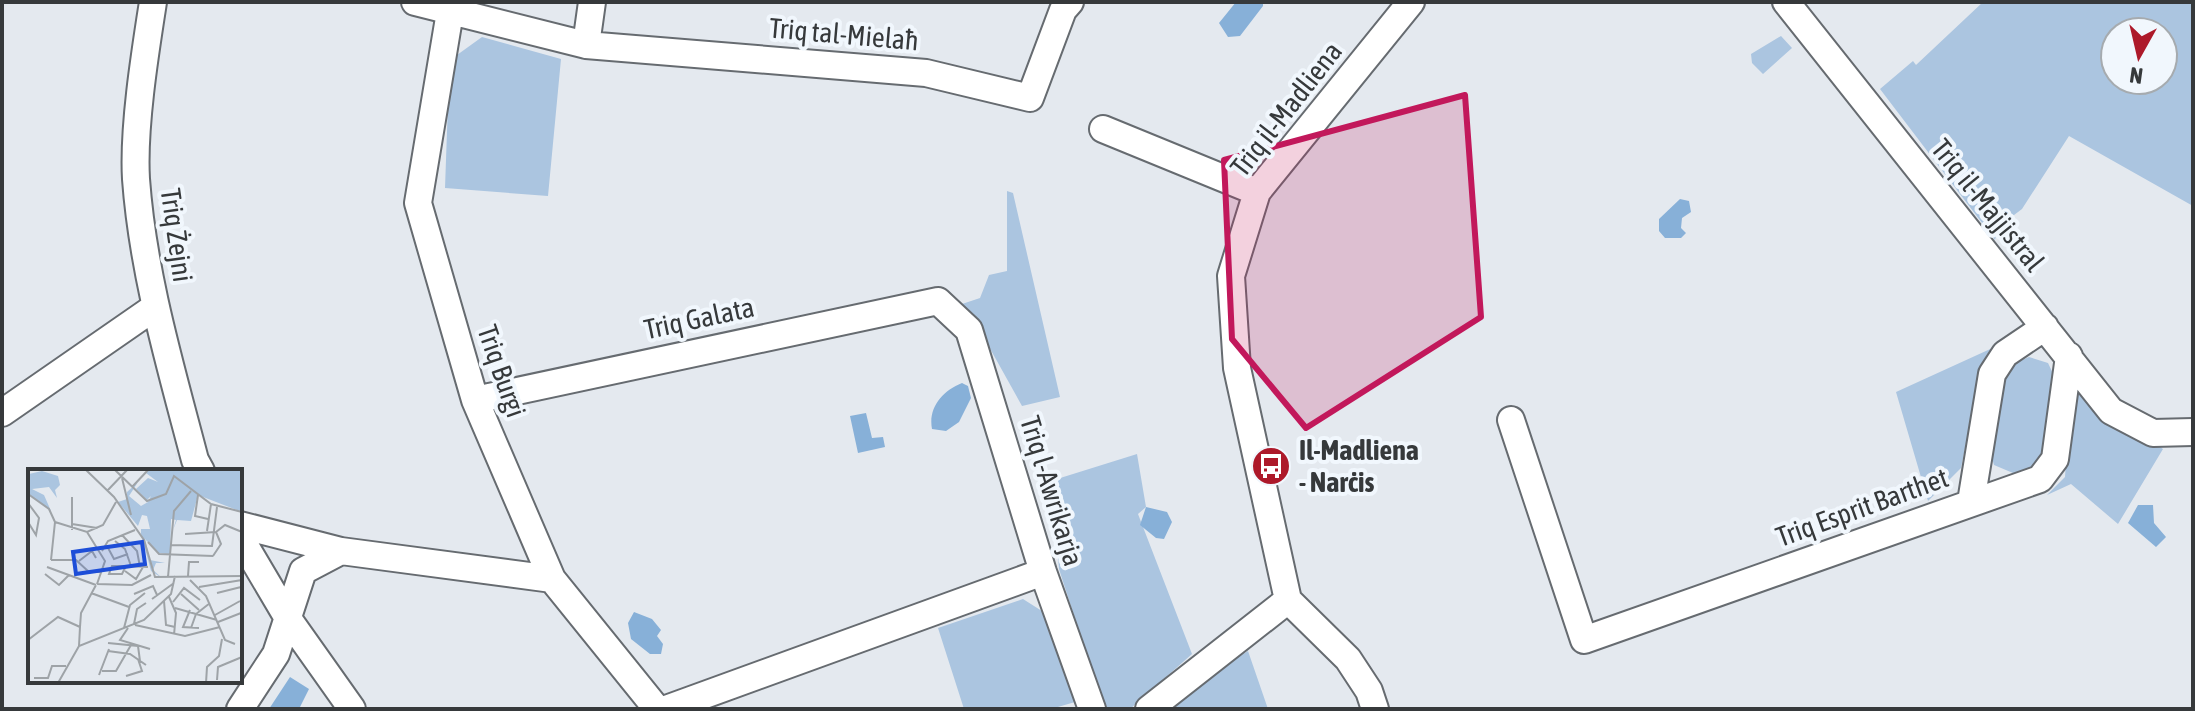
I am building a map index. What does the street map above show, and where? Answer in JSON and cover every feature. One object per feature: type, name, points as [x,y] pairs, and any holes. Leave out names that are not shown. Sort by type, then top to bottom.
[{"type":"street","name":"Triq Żejni","points":[[153,2],[144,59],[136,177],[155,307],[200,469]]},
{"type":"street","name":"Triq tal-Mielaħ","points":[[415,2],[586,45],[926,73],[1030,98],[1063,10],[1070,2]]},
{"type":"street","points":[[586,45],[592,2]]},
{"type":"street","name":"Triq il-Madliena","points":[[1288,600],[1237,368],[1231,276],[1257,192],[1411,2]]},
{"type":"street","name":"Triq il-Majjistral","points":[[1786,2],[2111,411],[2153,433],[2193,432]]},
{"type":"street","name":"Triq Burgi","points":[[450,12],[418,203],[475,400],[552,579],[657,709]]},
{"type":"street","points":[[1103,129],[1257,192]]},
{"type":"street","name":"Triq Galata","points":[[475,400],[938,301]]},
{"type":"street","name":"Triq l-Awrikarja","points":[[938,301],[969,330],[1043,572],[1092,709]]},
{"type":"street","points":[[2,413],[155,307]]},
{"type":"street","points":[[1971,502],[1992,374],[2005,354],[2045,327]]},
{"type":"street","name":"Triq Esprit Barthet","points":[[1511,420],[1584,640],[2040,479],[2055,459],[2069,356]]},
{"type":"street","points":[[242,526],[341,551],[552,579]]},
{"type":"street","points":[[242,540],[289,620],[352,709]]},
{"type":"street","points":[[240,709],[276,654],[303,571],[341,551]]},
{"type":"street","points":[[666,709],[1043,572]]},
{"type":"street","points":[[1149,709],[1288,600],[1348,659],[1369,691],[1375,709]]},
{"type":"highlighted area","points":[[1465,95],[1481,317],[1306,428],[1232,339],[1224,160]]},
{"type":"shaded area","points":[[1236,2],[1263,2],[1263,6],[1240,36],[1228,37],[1219,23]]},
{"type":"shaded area","points":[[1983,2],[2193,2],[2193,206],[2069,136],[2022,209],[1998,227],[1995,240],[1880,89],[1913,61],[1916,65]]},
{"type":"shaded area","points":[[1781,36],[1792,48],[1763,74],[1752,63],[1751,54]]},
{"type":"shaded area","points":[[482,37],[561,59],[548,196],[445,188],[448,103],[457,55]]},
{"type":"shaded area","points":[[1007,191],[1013,193],[1060,397],[1022,406],[983,336],[959,305],[980,298],[989,275],[1007,271]]},
{"type":"shaded area","points":[[1680,199],[1689,201],[1691,212],[1682,218],[1681,228],[1686,233],[1681,238],[1665,238],[1659,231],[1659,219]]},
{"type":"shaded area","points":[[2010,340],[1982,364],[1961,468],[1928,501],[1896,392]]},
{"type":"shaded area","points":[[2029,357],[2048,363],[2057,382],[2047,451],[2036,469],[2013,473],[1994,465],[1988,444],[2003,373],[2008,366]]},
{"type":"shaded area","points":[[962,383],[968,386],[971,398],[959,422],[946,431],[932,429],[934,407],[948,391]]},
{"type":"shaded area","points":[[2071,393],[2082,394],[2163,449],[2118,524],[2071,484],[2047,495],[2065,477]]},
{"type":"shaded area","points":[[866,413],[872,438],[883,437],[885,447],[858,453],[850,416]]},
{"type":"shaded area","points":[[1137,454],[1146,507],[1138,514],[1192,654],[1130,709],[1104,709],[1059,569],[1054,512],[1041,484]]},
{"type":"shaded area","points":[[2138,505],[2153,505],[2154,523],[2166,537],[2156,547],[2128,523]]},
{"type":"shaded area","points":[[1146,507],[1167,512],[1172,522],[1164,539],[1156,538],[1140,525]]},
{"type":"shaded area","points":[[1023,599],[1045,613],[1075,702],[1051,709],[964,709],[938,628]]},
{"type":"shaded area","points":[[634,612],[652,619],[661,630],[657,636],[663,644],[661,654],[650,654],[631,639],[628,623]]},
{"type":"shaded area","points":[[1248,651],[1268,709],[1163,709],[1162,706]]},
{"type":"shaded area","points":[[290,677],[309,689],[299,709],[269,709]]},
{"type":"place","name":"Il-Madliena - Narċis","points":[[1271,466]]}]
